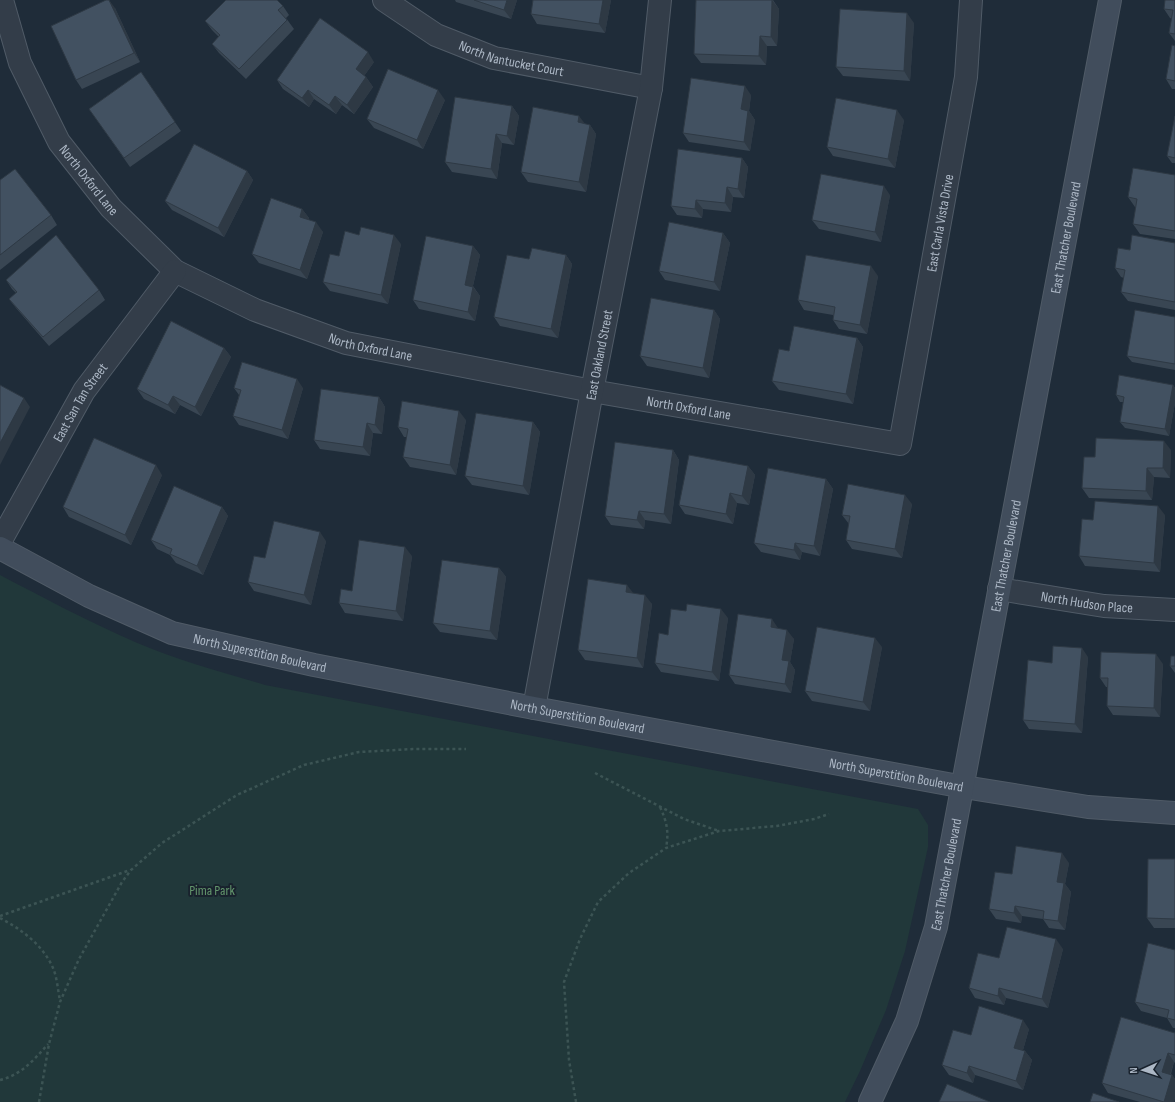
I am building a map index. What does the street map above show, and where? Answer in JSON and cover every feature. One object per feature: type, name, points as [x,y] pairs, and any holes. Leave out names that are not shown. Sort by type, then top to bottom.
[{"type":"street","name":"North Oxford Lane","points":[[2,0],[20,63],[59,142],[111,208],[175,271],[255,310],[346,343],[592,391],[900,444]]},
{"type":"street","name":"North Nantucket Court","points":[[384,0],[436,35],[494,58],[651,88]]},
{"type":"street","name":"East Oakland Street","points":[[534,708],[592,391],[651,88],[660,0]]},
{"type":"street","name":"East Carla Vista Drive","points":[[900,444],[966,77],[971,0]]},
{"type":"street","name":"East Thatcher Boulevard","points":[[870,1102],[907,1021],[936,927],[964,787],[999,589],[1110,0]]},
{"type":"street","name":"East San Tan Street","points":[[0,542],[84,391],[175,271]]},
{"type":"street","name":"North Superstition Boulevard","points":[[0,548],[89,596],[172,633],[314,665],[534,708],[964,787],[1088,806],[1175,813]]},
{"type":"street","name":"North Hudson Place","points":[[999,589],[1104,606],[1175,610]]},
{"type":"path","points":[[39,1102],[49,1044],[60,1002],[106,908],[131,870],[162,843],[237,795],[304,765],[358,752],[413,749],[466,749]]},
{"type":"path","points":[[595,774],[684,819],[719,830]]},
{"type":"path","points":[[659,807],[666,820],[668,834],[666,848]]},
{"type":"path","points":[[576,1102],[569,1060],[564,982],[580,939],[598,902],[629,873],[666,848],[719,830],[777,826],[814,819],[829,814]]},
{"type":"path","points":[[0,917],[131,870]]},
{"type":"path","points":[[0,917],[16,926],[36,943],[53,968],[60,1002]]},
{"type":"path","points":[[0,1080],[13,1077],[31,1063],[49,1044]]},
{"type":"green space","name":"Pima Park","points":[[0,575],[135,642],[183,660],[265,685],[918,809],[928,825],[928,847],[905,951],[886,1010],[845,1102],[0,1102]]},
{"type":"building","points":[[106,0],[109,0],[134,53],[76,80],[51,26]]},
{"type":"building","points":[[226,0],[277,0],[283,6],[278,10],[287,20],[239,69],[212,44],[220,35],[205,21]]},
{"type":"building","points":[[474,0],[507,0],[504,10]]},
{"type":"building","points":[[533,0],[603,0],[599,24],[531,14]]},
{"type":"building","points":[[696,0],[772,0],[771,37],[760,36],[759,56],[694,54]]},
{"type":"building","points":[[1165,0],[1175,0],[1175,34],[1169,33],[1173,10],[1164,9]]},
{"type":"building","points":[[840,9],[907,13],[904,71],[836,67]]},
{"type":"building","points":[[320,18],[368,52],[356,69],[366,77],[347,105],[335,96],[329,105],[308,90],[302,98],[277,80]]},
{"type":"building","points":[[1172,45],[1175,46],[1175,81],[1166,79]]},
{"type":"building","points":[[388,69],[438,90],[417,140],[367,119]]},
{"type":"building","points":[[141,72],[175,122],[124,158],[89,109]]},
{"type":"building","points":[[691,78],[745,86],[741,109],[748,111],[744,142],[683,133]]},
{"type":"building","points":[[455,97],[512,106],[507,136],[496,134],[491,169],[445,162]]},
{"type":"building","points":[[836,98],[897,110],[888,159],[827,147]]},
{"type":"building","points":[[533,107],[579,116],[578,122],[590,125],[579,182],[521,172]]},
{"type":"building","points":[[1175,116],[1175,158],[1167,156]]},
{"type":"building","points":[[194,144],[247,171],[218,228],[165,201]]},
{"type":"building","points":[[678,149],[742,158],[738,189],[727,187],[725,203],[696,200],[695,209],[671,206]]},
{"type":"building","points":[[1133,168],[1175,175],[1175,231],[1133,224],[1137,199],[1128,197]]},
{"type":"building","points":[[15,169],[51,215],[0,255],[0,180]]},
{"type":"building","points":[[821,174],[884,186],[875,232],[812,220]]},
{"type":"building","points":[[271,198],[302,209],[300,217],[316,222],[300,270],[252,254]]},
{"type":"building","points":[[669,222],[723,233],[714,282],[659,271]]},
{"type":"building","points":[[361,227],[394,235],[381,295],[323,282],[330,254],[339,256],[345,231],[359,235]]},
{"type":"building","points":[[56,235],[99,290],[43,337],[9,299],[17,292],[6,280]]},
{"type":"building","points":[[1132,235],[1175,243],[1175,302],[1121,292],[1125,270],[1115,268],[1118,248],[1130,250]]},
{"type":"building","points":[[426,236],[473,246],[465,285],[473,287],[468,312],[413,300]]},
{"type":"building","points":[[532,248],[566,255],[551,329],[494,317],[507,255],[529,259]]},
{"type":"building","points":[[806,255],[871,266],[860,325],[833,320],[835,307],[798,300]]},
{"type":"building","points":[[651,298],[714,310],[703,368],[640,356]]},
{"type":"building","points":[[1135,310],[1175,317],[1175,364],[1127,356]]},
{"type":"building","points":[[171,321],[224,348],[195,407],[173,396],[168,405],[137,389]]},
{"type":"building","points":[[794,326],[857,338],[846,394],[772,381],[779,349],[789,351]]},
{"type":"building","points":[[242,362],[297,379],[282,430],[233,416],[241,390],[234,388]]},
{"type":"building","points":[[1119,375],[1173,385],[1165,429],[1120,422],[1124,397],[1116,395]]},
{"type":"building","points":[[0,385],[24,398],[0,443]]},
{"type":"building","points":[[321,389],[379,397],[375,425],[367,423],[363,447],[314,440]]},
{"type":"building","points":[[402,401],[459,411],[450,465],[403,457],[408,429],[398,427]]},
{"type":"building","points":[[476,413],[533,422],[523,486],[465,476]]},
{"type":"building","points":[[94,438],[156,465],[125,535],[63,507]]},
{"type":"building","points":[[1096,438],[1164,441],[1163,468],[1147,468],[1146,491],[1082,488],[1084,457],[1095,457]]},
{"type":"building","points":[[615,442],[673,450],[664,514],[639,511],[637,520],[605,516]]},
{"type":"building","points":[[689,455],[748,466],[742,496],[730,493],[726,514],[679,505]]},
{"type":"building","points":[[768,468],[826,479],[814,546],[795,543],[794,550],[754,543]]},
{"type":"building","points":[[848,484],[905,495],[895,549],[846,540],[850,516],[842,515]]},
{"type":"building","points":[[174,486],[222,507],[197,566],[170,554],[172,549],[151,540]]},
{"type":"building","points":[[1095,501],[1158,506],[1154,563],[1079,556],[1082,519],[1093,520]]},
{"type":"building","points":[[274,521],[320,532],[304,595],[248,582],[254,556],[265,558]]},
{"type":"building","points":[[359,540],[405,547],[396,611],[339,603],[341,589],[352,591]]},
{"type":"building","points":[[442,560],[499,568],[490,631],[433,623]]},
{"type":"building","points":[[588,579],[627,585],[626,592],[645,595],[637,658],[578,650]]},
{"type":"building","points":[[687,604],[721,609],[712,672],[655,663],[659,633],[668,635],[671,609],[686,611]]},
{"type":"building","points":[[738,614],[772,619],[771,627],[787,630],[782,660],[789,661],[785,684],[729,675]]},
{"type":"building","points":[[817,627],[875,638],[863,702],[805,691]]},
{"type":"building","points":[[1053,646],[1082,648],[1075,724],[1023,720],[1028,660],[1052,663]]},
{"type":"building","points":[[1101,652],[1156,654],[1154,708],[1107,706],[1108,678],[1100,678]]},
{"type":"building","points":[[1171,656],[1175,656],[1175,666],[1170,666]]},
{"type":"building","points":[[1016,846],[1062,853],[1057,882],[1064,883],[1058,921],[1043,919],[1044,911],[1015,906],[1014,913],[989,909],[995,872],[1012,874]]},
{"type":"building","points":[[1148,859],[1175,859],[1175,919],[1147,918]]},
{"type":"building","points":[[1007,927],[1056,939],[1042,999],[999,988],[998,996],[969,988],[978,953],[999,958]]},
{"type":"building","points":[[1148,943],[1175,950],[1175,1020],[1167,1018],[1169,1010],[1135,1002]]},
{"type":"building","points":[[979,1006],[1023,1020],[1014,1048],[1025,1051],[1016,1081],[969,1066],[967,1073],[942,1065],[953,1030],[971,1035]]},
{"type":"building","points":[[1121,1017],[1175,1033],[1175,1055],[1168,1053],[1162,1072],[1172,1075],[1164,1102],[1102,1083]]},
{"type":"building","points":[[947,1084],[990,1102],[939,1102]]},
{"type":"building","points":[[1093,1093],[1119,1102],[1090,1102]]}]
